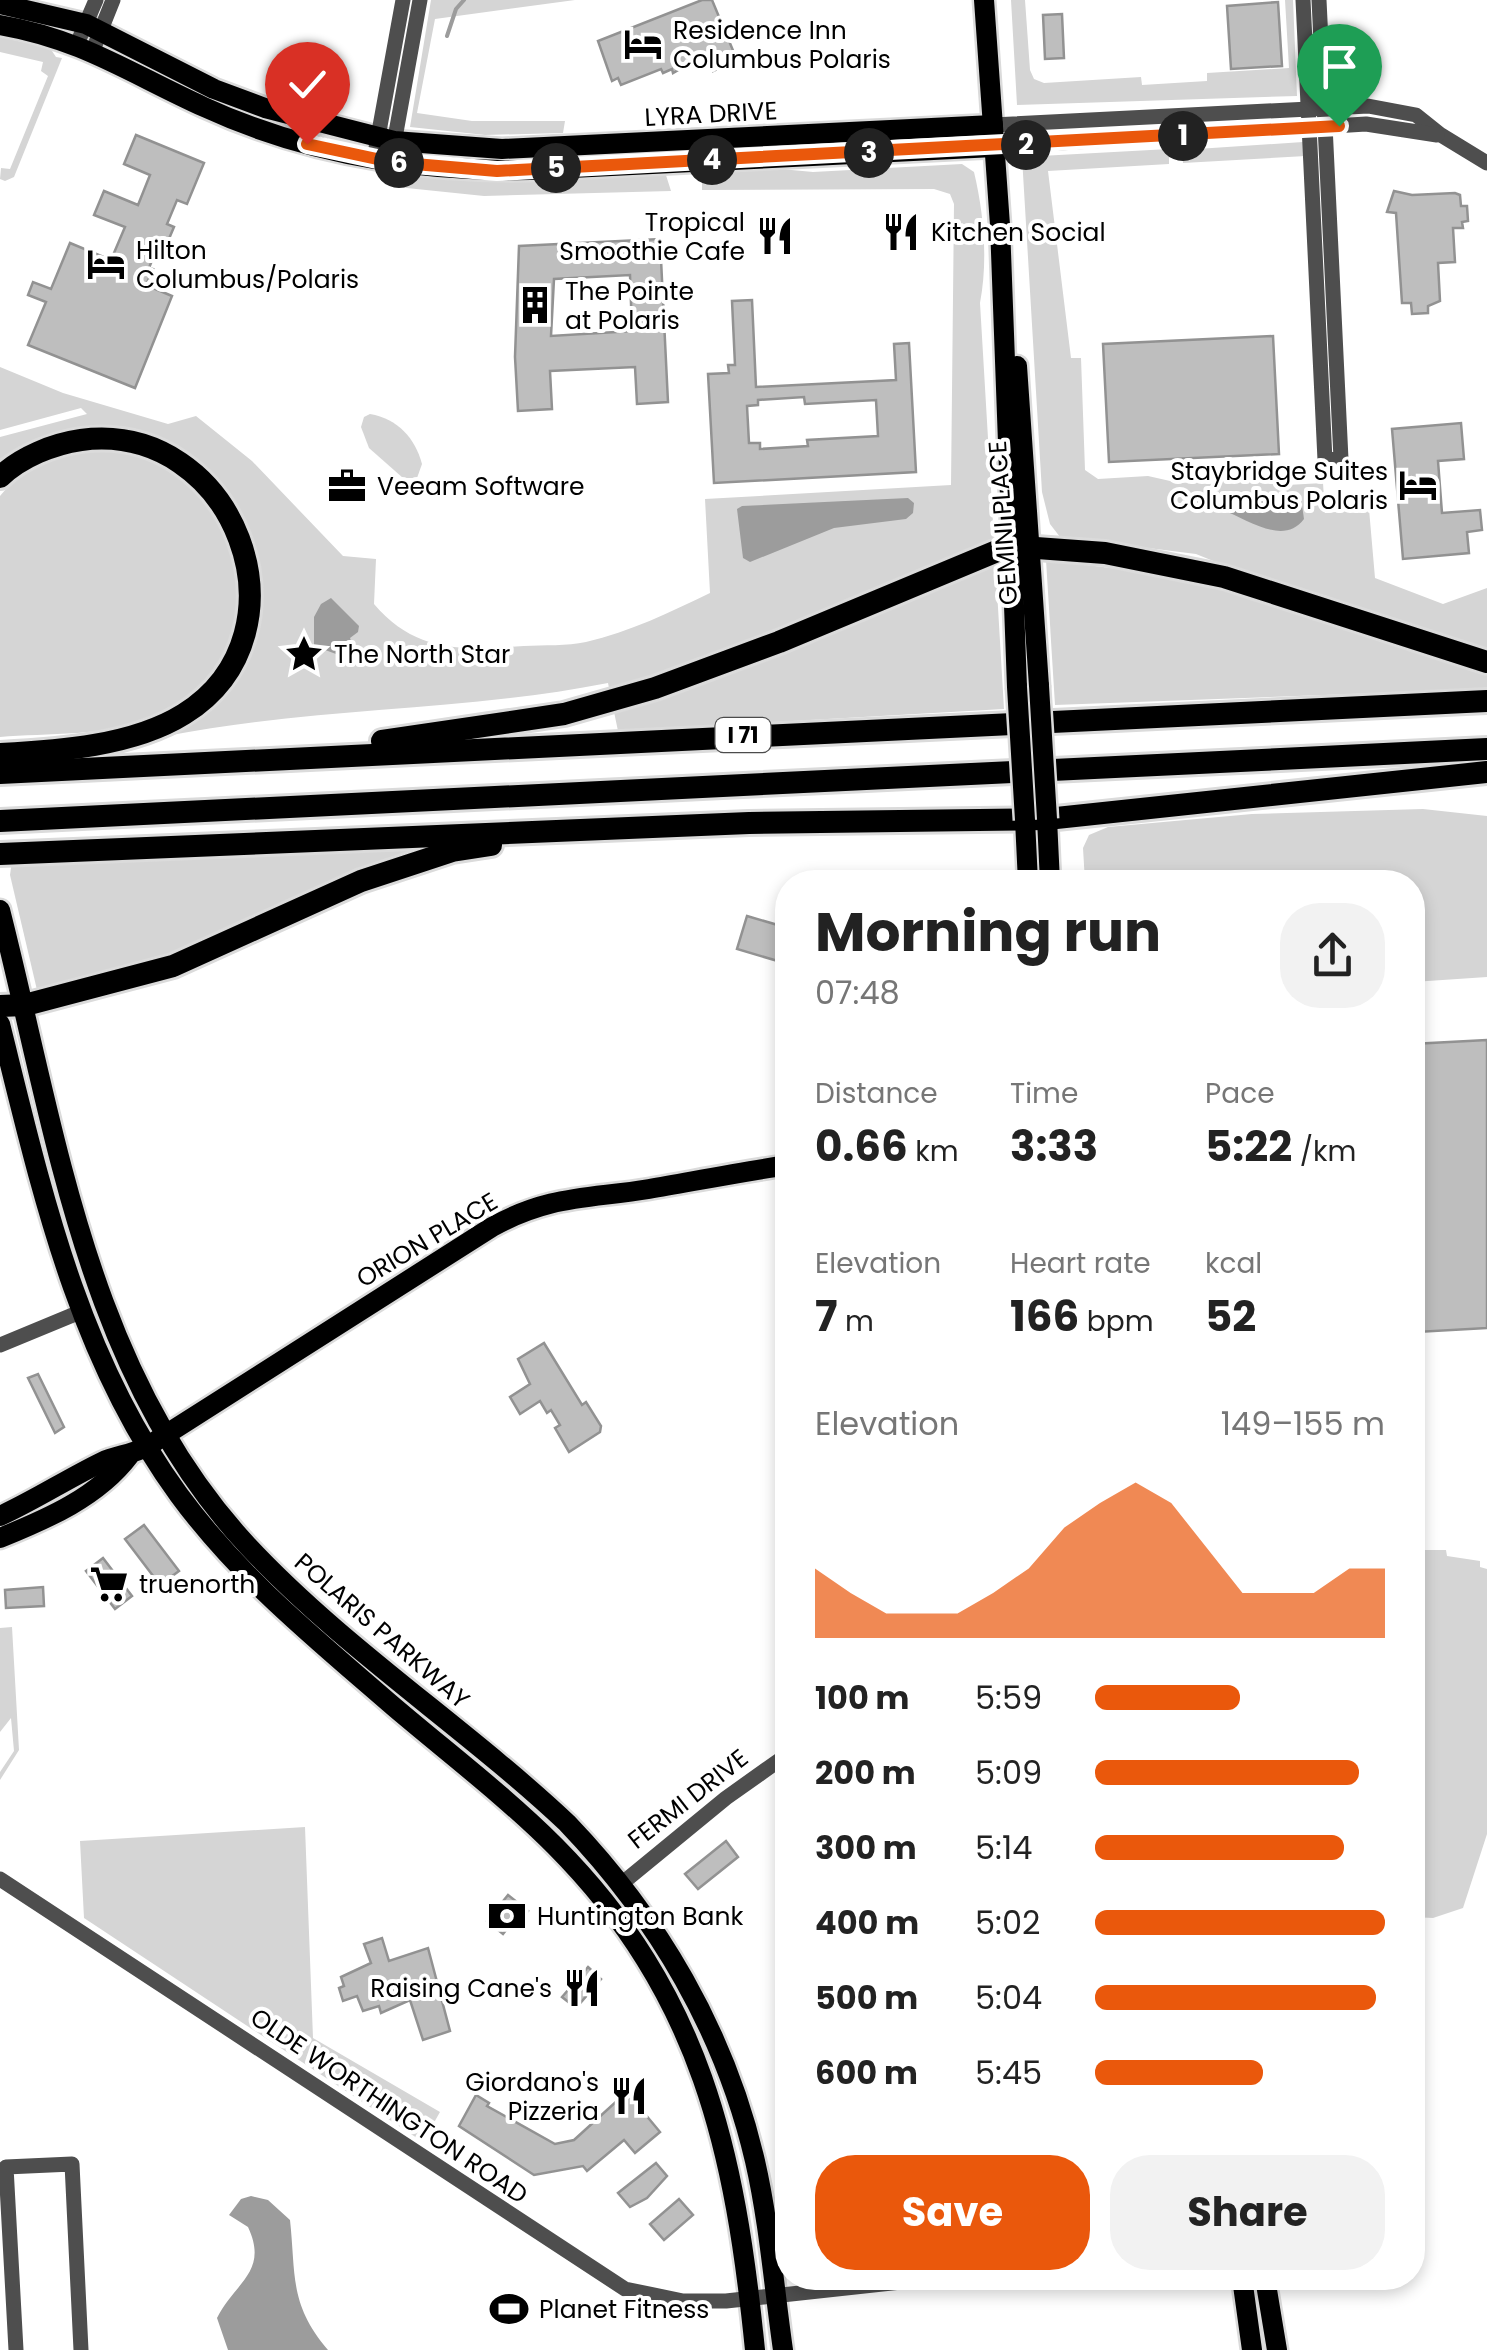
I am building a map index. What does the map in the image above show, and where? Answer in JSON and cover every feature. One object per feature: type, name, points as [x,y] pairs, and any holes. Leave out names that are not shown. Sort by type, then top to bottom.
[{"type":"highway","points":[[0,477],[10,466],[71,442],[130,440],[164,452],[196,474],[220,498],[248,561],[249,598],[245,631],[229,668],[205,700],[182,716],[151,730],[112,740],[42,752],[0,754]]},
{"type":"highway","points":[[260,759],[564,714],[655,688],[1020,546],[1106,553],[1224,576],[1487,662]]},
{"type":"highway","name":"I 71","points":[[0,773],[1487,700]]},
{"type":"highway","name":"I 71","points":[[0,821],[1487,749]]},
{"type":"highway","points":[[0,854],[750,822],[1036,820],[1487,772]]},
{"type":"highway","points":[[0,1006],[24,1005],[173,966],[361,881],[452,852],[583,829]]},
{"type":"main road","name":"GEMINI PLACE","points":[[984,0],[1020,546],[1039,686],[1036,820]]},
{"type":"main road","name":"LYRA DRIVE","points":[[0,4],[238,98],[384,150],[482,171],[994,136]]},
{"type":"main road","name":"LYRA DRIVE","points":[[0,25],[89,37]]},
{"type":"main road","name":"GEMINI PLACE","points":[[1020,546],[1017,688],[1036,820]]},
{"type":"main road","points":[[1030,870],[1036,820]]},
{"type":"main road","points":[[1036,820],[1047,870]]},
{"type":"main road","name":"POLARIS PARKWAY","points":[[0,910],[48,1123],[90,1269],[167,1434],[216,1508],[247,1545],[345,1634],[536,1794],[594,1850],[687,1983],[728,2072],[755,2161],[782,2350]]},
{"type":"main road","name":"POLARIS PARKWAY","points":[[0,1024],[53,1234],[80,1312],[138,1451],[241,1572],[308,1635],[529,1821],[585,1879],[666,1994],[712,2102],[736,2192],[754,2350]]},
{"type":"main road","name":"ORION PLACE","points":[[0,1516],[44,1496],[106,1459],[138,1451],[525,1210],[569,1197],[648,1189],[775,1167]]},
{"type":"main road","name":"ORION PLACE","points":[[0,1538],[70,1506],[114,1477],[138,1451]]},
{"type":"main road","points":[[1244,2290],[1252,2350]]},
{"type":"main road","points":[[1267,2290],[1277,2350]]},
{"type":"street","points":[[89,37],[96,0]]},
{"type":"street","points":[[89,37],[113,0]]},
{"type":"street","points":[[384,150],[403,0]]},
{"type":"street","points":[[384,150],[420,0]]},
{"type":"street","points":[[1302,0],[1314,106],[1325,460],[1341,459],[1315,128]]},
{"type":"street","points":[[1314,106],[1319,0]]},
{"type":"street","name":"LYRA DRIVE","points":[[994,136],[1314,106],[1398,110],[1416,115],[1441,136],[1487,163]]},
{"type":"street","name":"LYRA DRIVE","points":[[994,136],[1366,124],[1441,136]]},
{"type":"street","points":[[0,1345],[80,1312]]},
{"type":"street","name":"FERMI DRIVE","points":[[620,1885],[775,1763]]},
{"type":"street","name":"OLDE WORTHINGTON ROAD","points":[[0,1879],[612,2282],[651,2296],[683,2301],[823,2290]]},
{"type":"street","points":[[16,2350],[6,2168],[72,2164],[81,2350]]},
{"type":"shaded area","points":[[431,0],[575,0],[435,19],[417,113],[472,121],[565,121],[563,133],[485,135],[410,127]]},
{"type":"shaded area","points":[[1011,0],[1025,0],[1034,79],[1044,83],[1141,77],[1142,85],[1207,81],[1207,73],[1289,68],[1285,0],[1293,0],[1297,96],[1017,105]]},
{"type":"shaded area","points":[[0,37],[50,48],[56,57],[62,58],[14,177],[5,181],[0,179],[1,168],[10,169],[48,76],[41,71],[43,62],[0,52]]},
{"type":"shaded area","points":[[1303,142],[1306,156],[1183,163],[1182,150]]},
{"type":"shaded area","points":[[1169,149],[1169,164],[1048,171],[1071,358],[1081,358],[1085,470],[1098,479],[1148,476],[1179,483],[1286,478],[1287,485],[1323,483],[1325,513],[1369,509],[1375,578],[1443,604],[1487,588],[1487,654],[1196,554],[1060,537],[1050,524],[1042,492],[1022,157]]},
{"type":"shaded area","points":[[962,164],[974,172],[984,238],[980,303],[1004,709],[618,731],[608,683],[166,736],[225,691],[240,671],[254,639],[261,607],[260,574],[253,542],[239,512],[196,463],[139,432],[86,435],[0,468],[0,437],[87,414],[81,408],[0,430],[0,367],[63,393],[168,424],[196,416],[252,461],[343,556],[376,559],[374,604],[390,620],[424,640],[462,648],[502,647],[579,643],[618,633],[710,593],[705,499],[951,485],[954,204],[950,194],[934,189],[702,190],[706,169],[739,165],[813,172]]},
{"type":"shaded area","points":[[408,171],[665,172],[671,191],[484,196],[397,187],[401,176],[410,175]]},
{"type":"shaded area","points":[[370,414],[389,420],[410,438],[422,464],[417,478],[403,478],[369,448],[361,427],[364,417]]},
{"type":"shaded area","points":[[89,451],[152,458],[171,467],[203,493],[225,526],[237,562],[239,599],[232,636],[214,669],[188,698],[152,719],[98,731],[0,737],[0,496],[40,466]]},
{"type":"shaded area","points":[[908,498],[914,503],[913,513],[906,519],[834,528],[750,562],[743,558],[737,509],[742,506]]},
{"type":"shaded area","points":[[1301,498],[1304,519],[1296,527],[1276,531],[1223,510],[1221,500]]},
{"type":"shaded area","points":[[1046,560],[1200,579],[1487,668],[1487,689],[1055,705]]},
{"type":"shaded area","points":[[331,598],[359,626],[350,638],[354,649],[336,654],[317,647],[314,656],[314,617],[321,604]]},
{"type":"shaded area","points":[[1423,809],[1487,816],[1487,977],[1425,981],[1425,870],[1084,870],[1083,848],[1089,835],[1108,827],[1252,814]]},
{"type":"shaded area","points":[[445,843],[148,963],[37,990],[10,875],[12,861]]},
{"type":"shaded area","points":[[1425,1550],[1446,1550],[1447,1556],[1480,1561],[1480,1567],[1487,1569],[1487,1834],[1463,1908],[1425,1918]]},
{"type":"shaded area","points":[[12,1627],[19,1750],[0,1780],[0,1772],[14,1751],[11,1718],[0,1732],[0,1628]]},
{"type":"shaded area","points":[[305,1827],[313,2038],[440,2112],[423,2142],[84,1918],[80,1841]]},
{"type":"shaded area","points":[[251,2196],[268,2200],[290,2220],[300,2303],[328,2350],[228,2350],[217,2318],[247,2276],[255,2255],[248,2227],[229,2215],[241,2199]]},
{"type":"building","name":"Residence Inn Columbus Polaris","points":[[702,0],[712,0],[737,60],[713,71],[706,54],[673,73],[672,69],[663,73],[661,69],[621,85],[618,78],[612,81],[598,41]]},
{"type":"building","points":[[1278,2],[1282,66],[1231,69],[1227,6]]},
{"type":"building","points":[[1062,14],[1064,58],[1045,59],[1043,15]]},
{"type":"building","name":"Hilton Columbus/Polaris","points":[[136,135],[204,163],[187,204],[177,200],[167,224],[174,227],[168,241],[161,238],[149,268],[153,269],[146,285],[172,296],[135,388],[28,345],[46,302],[28,295],[33,282],[51,289],[70,243],[111,260],[125,227],[94,215],[104,191],[138,205],[150,175],[124,164]]},
{"type":"building","points":[[1394,191],[1412,195],[1455,193],[1460,195],[1461,206],[1467,206],[1468,221],[1462,222],[1463,228],[1453,228],[1455,262],[1438,263],[1440,301],[1428,306],[1428,313],[1412,314],[1411,303],[1402,303],[1396,213],[1387,212]]},
{"type":"building","name":"The Pointe at Polaris","points":[[660,239],[668,402],[637,404],[635,367],[550,371],[552,409],[518,411],[515,357],[519,246]],"holes":[[[630,275],[632,331],[551,336],[554,279]]]},
{"type":"building","name":"The Pointe at Polaris","points":[[752,300],[756,387],[896,380],[894,344],[909,343],[916,472],[714,483],[708,374],[729,373],[728,365],[735,365],[732,301]],"holes":[[[804,397],[805,404],[876,400],[878,436],[807,440],[808,446],[760,449],[760,443],[749,443],[747,406],[758,405],[758,400]]]},
{"type":"building","points":[[1273,336],[1279,454],[1109,462],[1103,344]]},
{"type":"building","name":"Staybridge Suites Columbus Polaris","points":[[1461,423],[1464,459],[1438,461],[1442,513],[1480,510],[1482,530],[1467,532],[1469,553],[1403,559],[1392,429]]},
{"type":"building","points":[[747,916],[775,924],[775,960],[737,949]]},
{"type":"building","points":[[1487,1040],[1487,1328],[1425,1332],[1425,1043]]},
{"type":"building","points":[[544,1343],[582,1405],[586,1402],[601,1426],[600,1432],[569,1452],[555,1428],[560,1425],[551,1410],[547,1413],[540,1401],[520,1414],[510,1397],[530,1384],[518,1359]]},
{"type":"building","points":[[38,1374],[64,1427],[55,1433],[28,1378]]},
{"type":"building","points":[[144,1525],[179,1571],[160,1585],[125,1539]]},
{"type":"building","name":"truenorth","points":[[103,1558],[132,1596],[115,1609],[86,1571]]},
{"type":"building","points":[[43,1587],[44,1606],[6,1608],[5,1590]]},
{"type":"building","points":[[726,1841],[738,1857],[698,1889],[685,1874]]},
{"type":"building","name":"Huntington Bank","points":[[508,1895],[528,1911],[514,1929],[510,1925],[503,1934],[487,1921]]},
{"type":"building","points":[[382,1938],[389,1961],[428,1948],[450,2031],[423,2040],[410,2000],[381,2013],[379,2006],[363,2011],[357,1996],[343,2001],[341,1977],[371,1963],[364,1944]]},
{"type":"building","name":"Raising Cane's","points":[[588,1967],[601,1979],[576,2008],[562,1997]]},
{"type":"building","points":[[630,2089],[639,2099],[635,2102],[660,2132],[635,2153],[624,2140],[587,2171],[583,2166],[534,2175],[459,2126],[476,2095],[489,2103],[487,2106],[555,2144],[574,2140]]},
{"type":"building","points":[[656,2163],[667,2176],[647,2198],[630,2207],[618,2193]]},
{"type":"building","points":[[679,2199],[693,2215],[664,2240],[650,2224]]},
{"type":"waterway","points":[[447,36],[456,9],[464,0]]},
{"type":"place","name":"Residence Inn Columbus Polaris","points":[[643,44]]},
{"type":"place","name":"Kitchen Social","points":[[901,232]]},
{"type":"place","name":"Tropical Smoothie Cafe","points":[[775,236]]},
{"type":"place","name":"Hilton Columbus/Polaris","points":[[106,264]]},
{"type":"place","name":"The Pointe at Polaris","points":[[535,305]]},
{"type":"place","name":"Staybridge Suites Columbus Polaris","points":[[1418,485]]},
{"type":"place","name":"Veeam Software","points":[[347,486]]},
{"type":"place","name":"The North Star","points":[[304,654]]},
{"type":"place","name":"truenorth","points":[[109,1584]]},
{"type":"place","name":"Huntington Bank","points":[[507,1916]]},
{"type":"place","name":"Raising Cane's","points":[[582,1988]]},
{"type":"place","name":"Giordano's Pizzeria","points":[[629,2096]]},
{"type":"place","name":"Planet Fitness","points":[[509,2309]]},
{"type":"route","points":[[307,144],[391,162],[497,171],[1339,126]]}]
